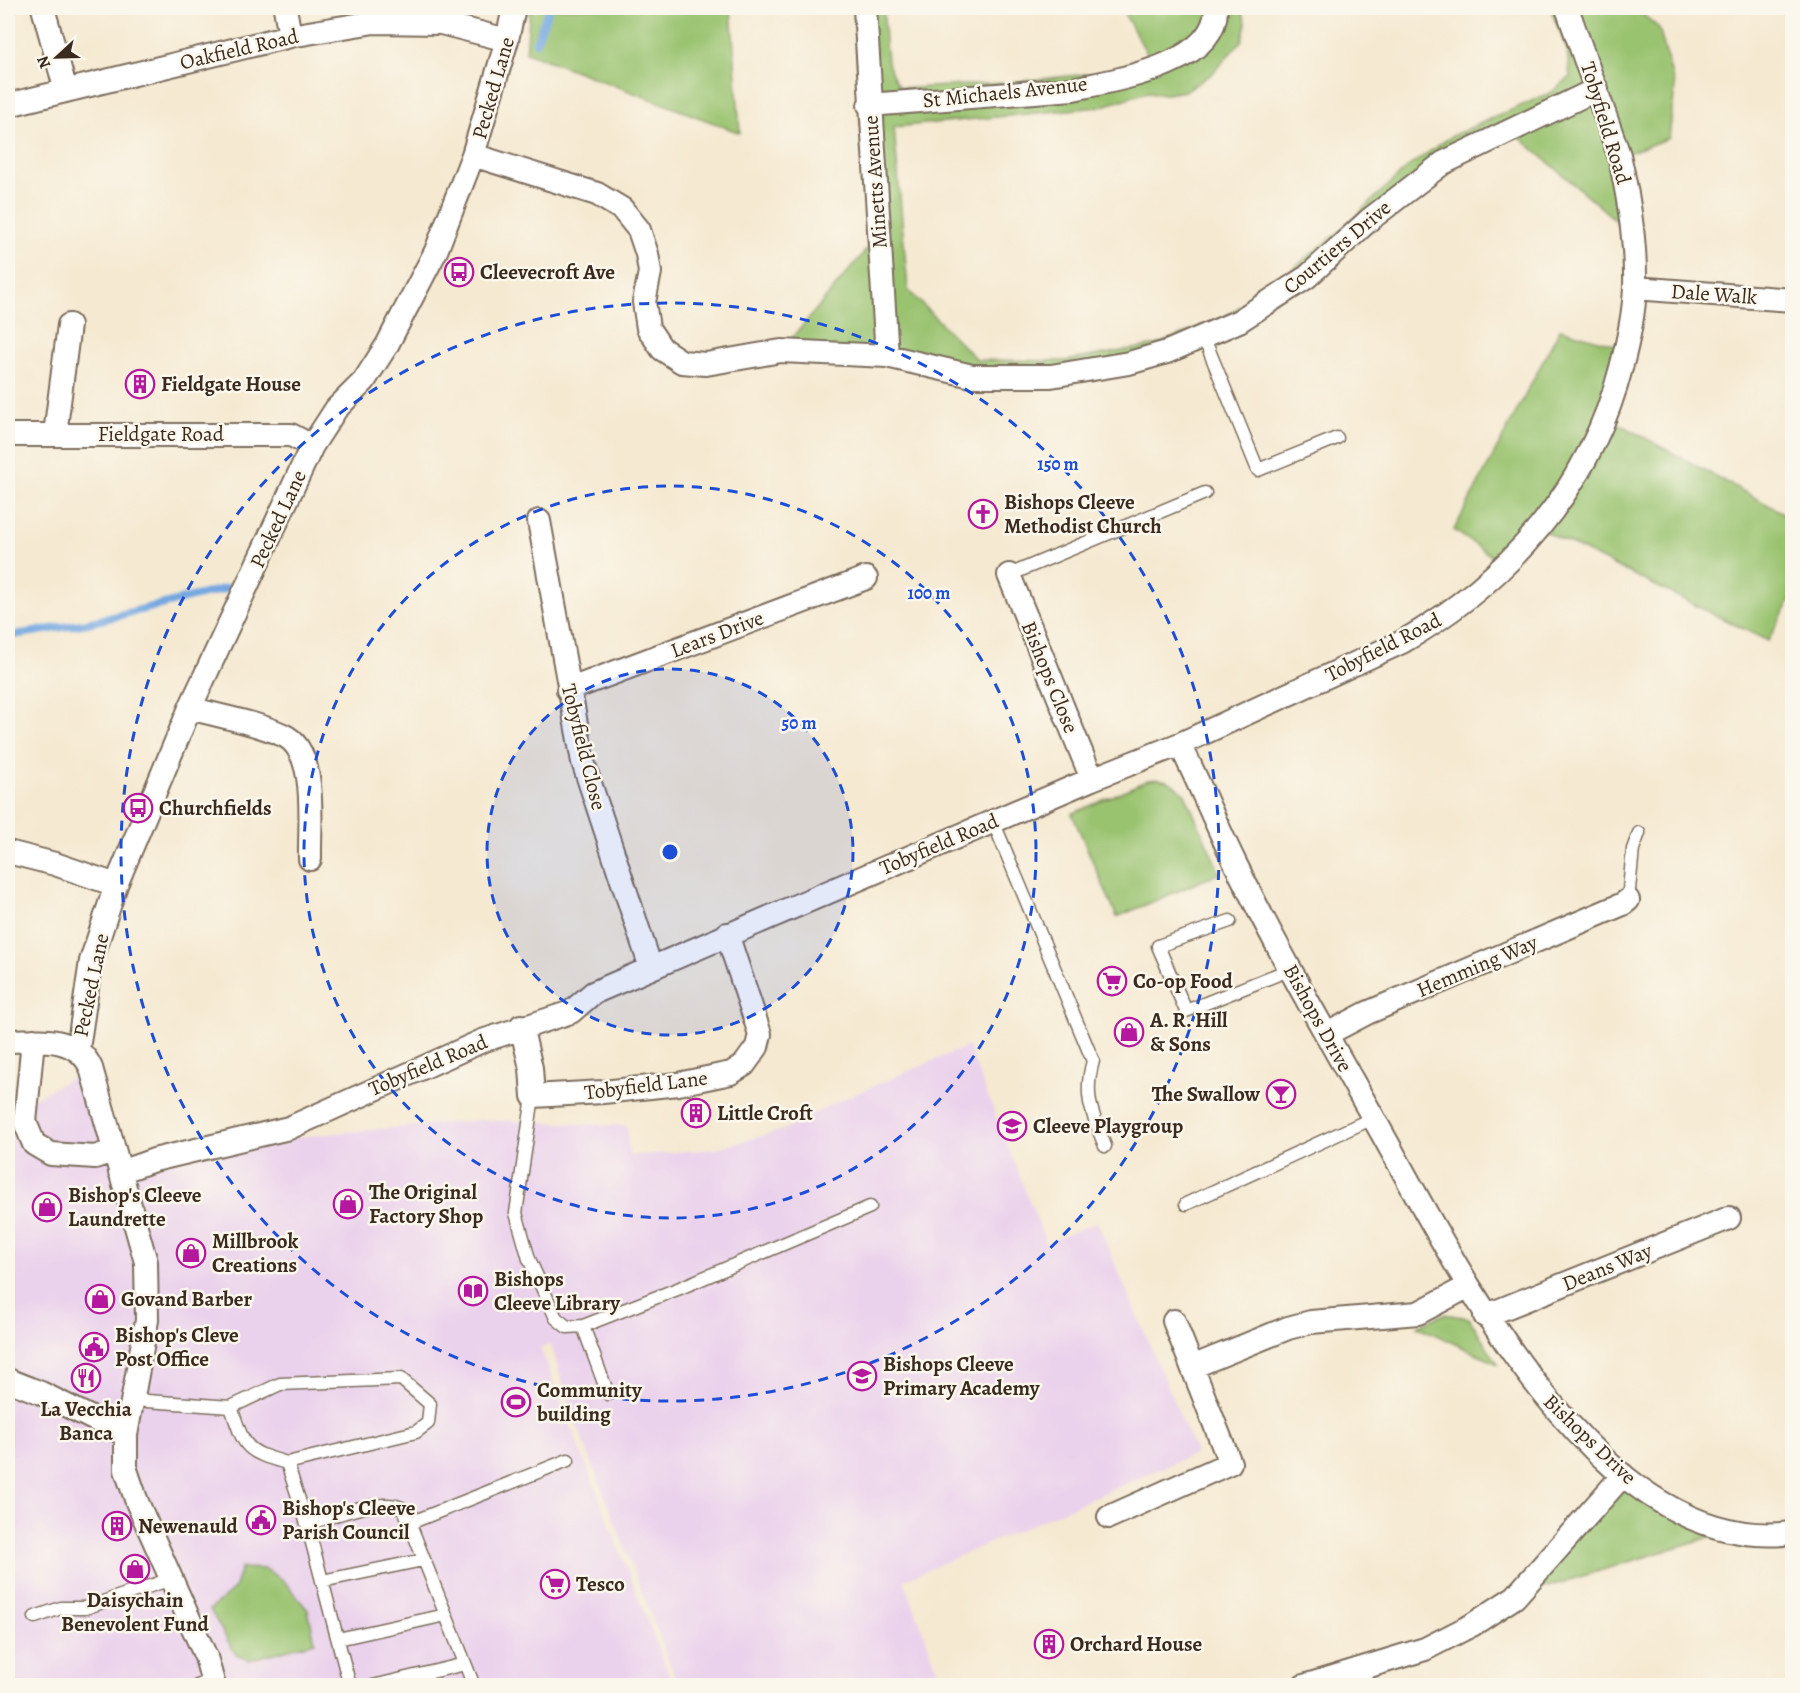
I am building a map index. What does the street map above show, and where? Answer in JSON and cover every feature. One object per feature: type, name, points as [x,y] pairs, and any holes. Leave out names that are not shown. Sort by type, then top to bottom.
[{"type":"street","points":[[43,8],[66,91]]},
{"type":"street","points":[[285,8],[290,36]]},
{"type":"street","name":"Pecked Lane","points":[[78,1049],[91,961],[116,885],[190,708],[312,446],[336,408],[364,381],[387,345],[436,251],[473,155],[507,40],[514,8]]},
{"type":"street","name":"Minetts Avenue","points":[[865,8],[869,105],[887,356]]},
{"type":"street","name":"St Michaels Avenue","points":[[869,105],[1072,89],[1105,82],[1181,58],[1194,50],[1212,26],[1216,8]]},
{"type":"street","name":"Tobyfield Road","points":[[120,1172],[154,1160],[289,1128],[521,1026],[571,1012],[593,993],[727,934],[1180,744],[1402,642],[1457,608],[1512,560],[1558,505],[1591,448],[1617,382],[1628,338],[1635,288],[1633,235],[1625,178],[1597,89],[1567,8]]},
{"type":"street","name":"Oakfield Road","points":[[8,105],[290,36],[374,22],[441,23],[507,40]]},
{"type":"street","name":"Courtiers Drive","points":[[473,155],[597,194],[622,208],[639,230],[647,254],[650,272],[644,302],[648,328],[654,340],[671,357],[694,364],[706,364],[781,351],[887,356],[972,376],[1051,376],[1129,363],[1204,338],[1264,306],[1307,277],[1369,220],[1443,163],[1597,89]]},
{"type":"street","name":"Dale Walk","points":[[1635,288],[1792,300]]},
{"type":"street","points":[[54,434],[69,325]]},
{"type":"street","name":"Fieldgate Road","points":[[8,435],[291,435],[312,446]]},
{"type":"street","name":"Tobyfield Close","points":[[539,521],[568,690],[583,762],[651,968]]},
{"type":"street","name":"Bishops Close","points":[[1009,574],[1092,779]]},
{"type":"street","name":"Lears Drive","points":[[568,690],[866,578]]},
{"type":"street","points":[[190,708],[283,735],[300,750],[307,768],[310,859]]},
{"type":"street","name":"Bishops Drive","points":[[1180,744],[1236,863],[1291,969],[1467,1287],[1528,1377],[1623,1475],[1670,1506],[1729,1531],[1753,1534],[1792,1533]]},
{"type":"street","points":[[8,852],[55,864],[116,885]]},
{"type":"street","name":"Hemming Way","points":[[1327,1034],[1367,1013],[1628,900]]},
{"type":"street","name":"Tobyfield Lane","points":[[532,1095],[603,1092],[678,1084],[731,1073],[744,1065],[753,1055],[760,1034],[727,934]]},
{"type":"street","points":[[521,1026],[531,1068],[532,1095]]},
{"type":"street","points":[[33,1040],[25,1122],[33,1144],[51,1154],[95,1157],[113,1151]]},
{"type":"street","points":[[8,1041],[60,1042],[78,1049],[91,1068],[146,1262],[148,1291],[144,1348],[126,1435],[125,1453],[130,1487],[206,1656],[208,1684]]},
{"type":"street","name":"Deans Way","points":[[1485,1316],[1729,1218]]},
{"type":"street","points":[[1192,1367],[1288,1328],[1311,1322],[1418,1313],[1467,1287]]},
{"type":"street","points":[[1109,1517],[1230,1463],[1174,1321]]},
{"type":"street","points":[[8,1380],[41,1393],[126,1435]]},
{"type":"street","points":[[1304,1686],[1425,1648],[1472,1625],[1515,1597],[1623,1475]]},
{"type":"lane","points":[[1204,338],[1258,470],[1337,438]]},
{"type":"lane","points":[[1009,574],[1205,493]]},
{"type":"lane","points":[[993,821],[1093,1061],[1087,1093],[1089,1106],[1105,1146]]},
{"type":"lane","points":[[1628,900],[1633,849],[1639,833]]},
{"type":"lane","points":[[1230,921],[1158,946],[1186,1011],[1291,969]]},
{"type":"lane","points":[[532,1095],[516,1213],[529,1259],[556,1318],[567,1327],[583,1326],[680,1288],[870,1207]]},
{"type":"lane","points":[[1186,1204],[1373,1118]]},
{"type":"lane","points":[[583,1326],[608,1395]]},
{"type":"lane","points":[[133,1400],[231,1407],[280,1384],[401,1379],[430,1404],[428,1423],[416,1432],[287,1462],[256,1454],[244,1442],[231,1407]]},
{"type":"lane","points":[[410,1523],[568,1460]]},
{"type":"lane","points":[[287,1462],[307,1524],[350,1686]]},
{"type":"lane","points":[[307,1524],[381,1504],[395,1503],[404,1509],[474,1686]]},
{"type":"lane","points":[[322,1581],[423,1560]]},
{"type":"lane","points":[[35,1617],[61,1608],[85,1608],[171,1579]]},
{"type":"lane","points":[[338,1639],[446,1615]]},
{"type":"lane","points":[[373,1686],[465,1664]]},
{"type":"shaded area","points":[[968,1046],[1046,1243],[1097,1222],[1196,1453],[904,1580],[943,1685],[678,1685],[569,1404],[551,1344],[540,1348],[673,1685],[8,1686],[8,1112],[91,1068],[120,1172],[272,1139],[483,1120],[627,1126],[629,1156],[714,1149],[784,1130],[834,1103]]},
{"type":"green space","points":[[530,8],[731,8],[740,133],[526,52]]},
{"type":"green space","points":[[854,8],[884,8],[885,39],[890,69],[900,87],[912,88],[1004,83],[1107,72],[1148,55],[1121,8],[1241,8],[1246,23],[1242,40],[1212,74],[1185,91],[1166,94],[1147,92],[1100,107],[894,127],[908,290],[977,360],[1065,361],[1156,345],[1221,319],[1272,285],[1335,235],[1409,166],[1452,136],[1552,92],[1570,77],[1567,50],[1550,8],[1567,8],[1569,12],[1587,8],[1635,8],[1659,28],[1675,87],[1669,138],[1620,156],[1633,235],[1511,130],[1454,158],[1414,183],[1307,276],[1273,301],[1204,338],[1130,363],[1053,376],[974,376],[873,354],[781,351],[868,248]]},
{"type":"green space","points":[[1560,329],[1626,348],[1605,416],[1792,518],[1792,596],[1768,641],[1540,529],[1506,566],[1454,530]]},
{"type":"green space","points":[[1159,779],[1170,782],[1185,794],[1220,873],[1117,917],[1072,814],[1148,780]]},
{"type":"green space","points":[[1444,1314],[1469,1318],[1498,1364],[1417,1326]]},
{"type":"green space","points":[[1623,1475],[1729,1531],[1515,1597]]},
{"type":"green space","points":[[241,1568],[265,1569],[283,1580],[308,1610],[315,1642],[249,1660],[236,1655],[210,1610],[234,1589]]},
{"type":"waterway","points":[[536,42],[549,8]]},
{"type":"waterway","points":[[8,636],[88,623],[228,588]]},
{"type":"place","name":"Cleevecroft Ave","points":[[459,272]]},
{"type":"place","name":"Fieldgate House","points":[[140,384]]},
{"type":"place","name":"Bishops Cleeve Methodist Church","points":[[983,514]]},
{"type":"place","name":"Churchfields","points":[[138,808]]},
{"type":"place","name":"Co-op Food","points":[[1112,981]]},
{"type":"place","name":"A. R. Hill & Sons","points":[[1129,1032]]},
{"type":"place","name":"The Swallow","points":[[1281,1094]]},
{"type":"place","name":"Little Croft","points":[[696,1113]]},
{"type":"place","name":"Cleeve Playgroup","points":[[1012,1126]]},
{"type":"place","name":"The Original Factory Shop","points":[[348,1204]]},
{"type":"place","name":"Bishop's Cleeve Laundrette","points":[[47,1207]]},
{"type":"place","name":"Millbrook Creations","points":[[191,1253]]},
{"type":"place","name":"Bishops Cleeve Library","points":[[473,1291]]},
{"type":"place","name":"Govand Barber","points":[[100,1299]]},
{"type":"place","name":"Bishop's Cleve Post Office","points":[[94,1347]]},
{"type":"place","name":"Bishops Cleeve Primary Academy","points":[[862,1376]]},
{"type":"place","name":"La Vecchia Banca","points":[[86,1378]]},
{"type":"place","name":"Community building","points":[[516,1402]]},
{"type":"place","name":"Bishop's Cleeve Parish Council","points":[[261,1520]]},
{"type":"place","name":"Newenauld","points":[[117,1526]]},
{"type":"place","name":"Daisychain Benevolent Fund","points":[[135,1569]]},
{"type":"place","name":"Tesco","points":[[555,1584]]},
{"type":"place","name":"Orchard House","points":[[1049,1644]]}]
